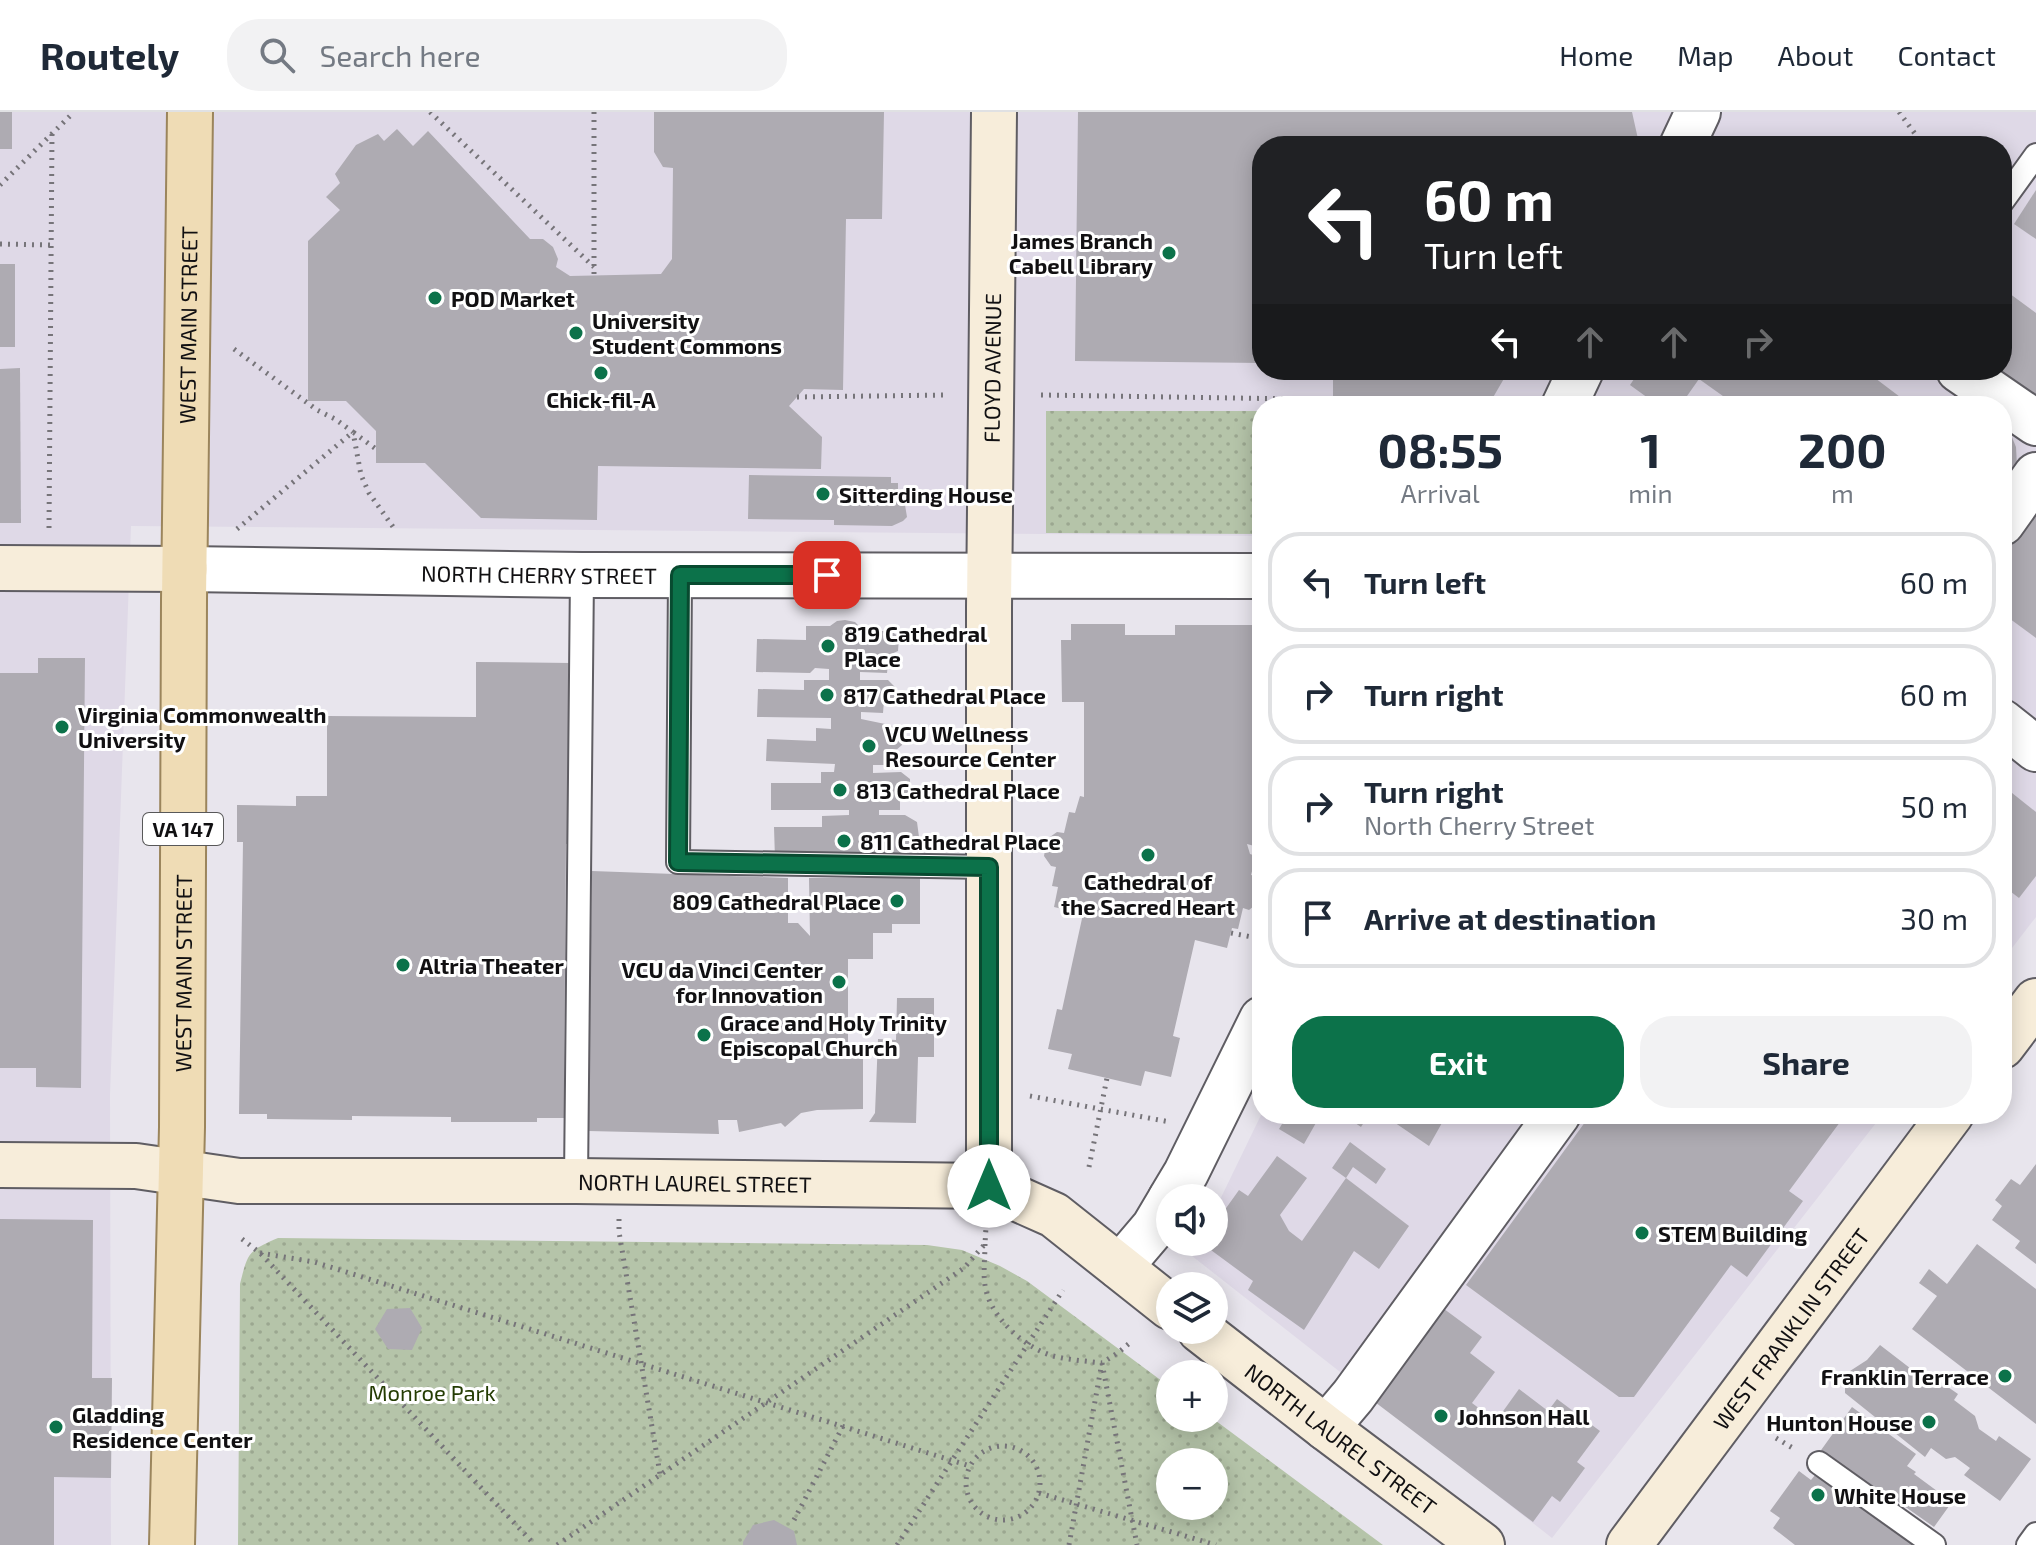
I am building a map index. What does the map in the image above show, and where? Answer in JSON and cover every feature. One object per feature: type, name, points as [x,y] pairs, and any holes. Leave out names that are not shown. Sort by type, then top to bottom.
[{"type":"main road","name":"WEST MAIN STREET","points":[[172,1545],[180,1173],[190,112]]},
{"type":"street","name":"FLOYD AVENUE","points":[[989,1186],[994,112]]},
{"type":"street","points":[[1687,136],[1698,112]]},
{"type":"street","points":[[1974,380],[1997,396]]},
{"type":"street","points":[[2012,406],[2036,423]]},
{"type":"street","points":[[2012,509],[2036,475]]},
{"type":"street","points":[[0,568],[185,569]]},
{"type":"street","name":"NORTH CHERRY STREET","points":[[185,569],[582,575],[1252,576]]},
{"type":"street","points":[[2012,730],[2036,749]]},
{"type":"street","points":[[2012,1033],[2036,1001]]},
{"type":"street","points":[[1180,1184],[1252,1039]]},
{"type":"street","points":[[1326,1428],[1353,1396],[1551,1124]]},
{"type":"street","name":"WEST FRANKLIN STREET","points":[[1629,1545],[1944,1124]]},
{"type":"street","name":"NORTH LAUREL STREET","points":[[0,1165],[136,1166],[239,1181],[989,1186],[1054,1215],[1156,1296]]},
{"type":"street","points":[[1120,1267],[1156,1224]]},
{"type":"street","name":"NORTH LAUREL STREET","points":[[1218,1344],[1482,1545]]},
{"type":"lane","points":[[2012,188],[2036,155]]},
{"type":"lane","points":[[576,1181],[582,575]]},
{"type":"lane","points":[[680,575],[678,862],[989,867]]},
{"type":"lane","points":[[1819,1463],[1934,1545]]},
{"type":"lane","points":[[2028,1545],[2036,1534]]},
{"type":"path","points":[[0,185],[74,112]]},
{"type":"path","points":[[430,112],[594,267]]},
{"type":"path","points":[[594,112],[594,275]]},
{"type":"path","points":[[1899,112],[1917,136]]},
{"type":"path","points":[[49,533],[52,133]]},
{"type":"path","points":[[0,244],[51,245]]},
{"type":"path","points":[[234,349],[376,449]]},
{"type":"path","points":[[797,397],[947,395]]},
{"type":"path","points":[[1041,395],[1252,398]]},
{"type":"path","points":[[236,531],[353,432]]},
{"type":"path","points":[[353,432],[361,475],[369,493],[398,534]]},
{"type":"path","points":[[1231,933],[1252,937]]},
{"type":"path","points":[[1089,1167],[1107,1078]]},
{"type":"path","points":[[1030,1096],[1166,1121]]},
{"type":"path","points":[[620,1182],[619,1232],[660,1474]]},
{"type":"path","points":[[989,1186],[984,1275],[986,1293],[994,1313],[1013,1333],[1049,1355],[1102,1363],[1132,1341]]},
{"type":"path","points":[[242,1239],[260,1253],[535,1545]]},
{"type":"path","points":[[557,1545],[964,1268],[985,1244]]},
{"type":"path","points":[[260,1253],[314,1262],[970,1466]]},
{"type":"path","points":[[897,1545],[1063,1290]]},
{"type":"path","points":[[1069,1545],[1102,1363]]},
{"type":"path","points":[[1102,1363],[1137,1545]]},
{"type":"path","points":[[794,1520],[843,1426]]},
{"type":"path","points":[[999,1445],[1021,1449],[1036,1466],[1039,1493],[1027,1512],[1016,1518],[991,1518],[971,1503],[966,1491],[965,1478],[970,1466],[977,1455],[988,1448],[999,1445]]},
{"type":"path","points":[[1039,1493],[1216,1545]]},
{"type":"shaded area","name":"Virginia Commonwealth University","points":[[0,112],[2036,112],[2036,917],[2012,948],[2012,396],[1252,396],[1252,536],[131,526],[110,1095],[111,1545],[0,1545]]},
{"type":"shaded area","points":[[1257,1124],[1875,1124],[1552,1538],[1228,1284],[1228,1272],[1212,1272],[1192,1256],[1228,1256],[1228,1184]]},
{"type":"green space","points":[[1046,411],[1252,411],[1252,534],[1046,533]]},
{"type":"green space","name":"Monroe Park","points":[[278,1238],[927,1245],[962,1250],[1027,1281],[1156,1377],[1156,1432],[1228,1430],[1383,1545],[238,1545],[240,1284],[245,1265],[255,1250]]},
{"type":"building","points":[[0,112],[12,112],[12,149],[0,149]]},
{"type":"building","name":"University Student Commons","points":[[654,112],[884,112],[882,219],[846,219],[843,390],[804,389],[789,406],[822,437],[821,469],[598,466],[597,520],[481,518],[425,463],[376,463],[376,431],[346,401],[308,401],[308,241],[340,210],[326,197],[340,183],[335,174],[356,145],[378,134],[384,141],[397,129],[413,146],[428,131],[530,239],[543,239],[553,247],[558,259],[556,267],[570,276],[661,274],[672,259],[673,168],[663,167],[654,152]]},
{"type":"building","name":"James Branch Cabell Library","points":[[1078,112],[1632,112],[1637,136],[1252,136],[1252,363],[1075,361]]},
{"type":"building","points":[[2036,190],[2036,239],[2014,224]]},
{"type":"building","points":[[0,264],[15,264],[15,347],[0,347]]},
{"type":"building","points":[[2012,295],[2036,313],[2036,402],[2006,380],[2012,380]]},
{"type":"building","points":[[20,368],[21,523],[0,523],[0,369]]},
{"type":"building","points":[[1333,380],[1503,380],[1494,396],[1333,396]]},
{"type":"building","points":[[1633,380],[1698,380],[1687,396],[1645,396],[1630,385]]},
{"type":"building","points":[[1700,380],[1878,380],[1899,396],[1723,396]]},
{"type":"building","points":[[2012,437],[2016,447],[2017,466],[2012,473]]},
{"type":"building","name":"Sitterding House","points":[[749,475],[891,477],[891,483],[898,483],[898,505],[905,505],[907,517],[892,526],[834,525],[834,520],[748,519]]},
{"type":"building","points":[[2036,509],[2036,638],[2012,620],[2012,541]]},
{"type":"building","points":[[845,620],[855,622],[864,631],[891,631],[899,637],[898,651],[889,655],[887,673],[860,672],[860,680],[888,680],[897,689],[897,702],[884,701],[883,713],[861,712],[861,719],[890,725],[902,732],[902,745],[895,751],[894,765],[873,765],[873,773],[901,772],[910,779],[910,798],[900,798],[900,810],[879,810],[879,815],[905,815],[917,822],[919,837],[908,845],[908,858],[775,859],[774,827],[822,827],[822,816],[849,815],[849,810],[771,810],[771,783],[821,783],[821,772],[834,772],[835,764],[766,761],[767,739],[816,741],[816,728],[831,729],[831,718],[757,717],[758,689],[804,690],[804,680],[829,680],[829,669],[815,668],[810,673],[756,672],[757,639],[806,640],[806,626],[830,626]]},
{"type":"building","name":"Cathedral of the Sacred Heart","points":[[1071,624],[1125,624],[1125,635],[1175,635],[1175,625],[1252,625],[1252,845],[1247,844],[1252,855],[1252,908],[1243,908],[1238,929],[1232,928],[1227,948],[1195,940],[1173,1036],[1180,1038],[1171,1077],[1145,1071],[1141,1086],[1068,1069],[1072,1054],[1048,1049],[1057,1009],[1062,1010],[1083,914],[1054,907],[1058,887],[1052,886],[1056,867],[1051,866],[1044,856],[1047,839],[1057,832],[1064,833],[1069,812],[1075,813],[1080,796],[1084,797],[1084,702],[1062,702],[1061,640],[1071,640]]},
{"type":"building","points":[[38,658],[85,658],[81,1088],[36,1087],[36,1068],[0,1068],[0,673],[38,673]]},
{"type":"building","name":"Altria Theater","points":[[476,662],[571,663],[564,1085],[568,1085],[568,1118],[537,1118],[537,1122],[451,1122],[451,1117],[267,1119],[267,1114],[239,1114],[243,842],[237,842],[237,805],[296,806],[296,796],[327,796],[327,716],[476,717]]},
{"type":"building","points":[[2012,793],[2036,812],[2036,876],[2019,898],[2012,893]]},
{"type":"building","name":"Grace and Holy Trinity Episcopal Church","points":[[592,871],[788,878],[788,923],[798,923],[810,936],[809,878],[920,878],[920,924],[892,924],[892,933],[873,933],[873,959],[848,959],[848,1044],[863,1044],[863,1109],[817,1110],[801,1113],[785,1127],[781,1123],[739,1132],[737,1120],[718,1120],[719,1134],[588,1131]]},
{"type":"building","points":[[897,998],[934,998],[934,1057],[918,1057],[916,1123],[869,1122],[875,1113],[878,1039],[896,1040]]},
{"type":"building","points":[[1282,1124],[1315,1124],[1304,1144],[1279,1129]]},
{"type":"building","points":[[1397,1124],[1441,1124],[1429,1146]]},
{"type":"building","name":"STEM Building","points":[[1584,1124],[1839,1124],[1789,1191],[1803,1201],[1747,1277],[1731,1265],[1634,1397],[1619,1397],[1466,1285]]},
{"type":"building","points":[[1350,1142],[1386,1169],[1376,1184],[1353,1167],[1346,1178],[1332,1168]]},
{"type":"building","points":[[1277,1156],[1307,1178],[1280,1215],[1289,1231],[1302,1241],[1346,1178],[1409,1226],[1379,1269],[1354,1251],[1304,1330],[1248,1290],[1253,1281],[1219,1256],[1228,1256],[1228,1205],[1239,1190],[1248,1196]]},
{"type":"building","points":[[2036,1164],[2036,1264],[2015,1248],[2020,1241],[1992,1220],[2002,1206],[1995,1200],[2011,1179],[2020,1185]]},
{"type":"building","name":"Gladding Residence Center","points":[[0,1219],[93,1220],[92,1378],[112,1378],[111,1478],[54,1477],[54,1545],[0,1545]]},
{"type":"building","name":"Franklin Terrace","points":[[1977,1244],[2036,1289],[2036,1424],[1912,1329],[1937,1296],[1919,1283],[1929,1269],[1947,1284]]},
{"type":"building","name":"Johnson Hall","points":[[1436,1303],[1482,1337],[1470,1353],[1495,1372],[1472,1403],[1496,1421],[1519,1389],[1548,1411],[1557,1399],[1600,1431],[1577,1462],[1585,1468],[1560,1502],[1552,1496],[1533,1522],[1367,1396]]},
{"type":"building","points":[[410,1308],[422,1328],[412,1350],[388,1349],[375,1329],[387,1309]]},
{"type":"building","name":"Hunton House","points":[[1880,1345],[1919,1375],[1922,1369],[1958,1394],[1954,1400],[1975,1416],[1979,1429],[1996,1441],[1999,1436],[2031,1459],[2000,1501],[1964,1475],[1970,1468],[1955,1457],[1946,1459],[1931,1448],[1925,1457],[1845,1393],[1850,1371],[1867,1360]]},
{"type":"building","points":[[1852,1407],[1916,1454],[1907,1466],[1952,1502],[1934,1527],[1897,1501],[1893,1507],[1819,1453]]},
{"type":"building","name":"White House","points":[[1820,1469],[1921,1545],[1795,1545],[1773,1528],[1780,1518],[1770,1511],[1799,1471],[1811,1480]]},
{"type":"building","points":[[774,1520],[794,1531],[797,1545],[743,1545],[753,1525]]},
{"type":"place","name":"James Branch Cabell Library","points":[[1169,253]]},
{"type":"place","name":"POD Market","points":[[435,298]]},
{"type":"place","name":"University Student Commons","points":[[576,333]]},
{"type":"place","name":"Chick-fil-A","points":[[601,373]]},
{"type":"place","name":"Sitterding House","points":[[823,494]]},
{"type":"place","name":"819 Cathedral Place","points":[[828,646]]},
{"type":"place","name":"817 Cathedral Place","points":[[827,695]]},
{"type":"place","name":"Virginia Commonwealth University","points":[[62,727]]},
{"type":"place","name":"VCU Wellness Resource Center","points":[[869,746]]},
{"type":"place","name":"813 Cathedral Place","points":[[840,790]]},
{"type":"place","name":"811 Cathedral Place","points":[[844,841]]},
{"type":"place","name":"Cathedral of the Sacred Heart","points":[[1148,855]]},
{"type":"place","name":"809 Cathedral Place","points":[[897,901]]},
{"type":"place","name":"Altria Theater","points":[[403,965]]},
{"type":"place","name":"VCU da Vinci Center for Innovation","points":[[839,982]]},
{"type":"place","name":"Grace and Holy Trinity Episcopal Church","points":[[704,1035]]},
{"type":"place","name":"STEM Building","points":[[1642,1233]]},
{"type":"place","name":"Franklin Terrace","points":[[2005,1376]]},
{"type":"place","name":"Johnson Hall","points":[[1441,1416]]},
{"type":"place","name":"Hunton House","points":[[1929,1422]]},
{"type":"place","name":"Gladding Residence Center","points":[[56,1427]]},
{"type":"place","name":"White House","points":[[1818,1495]]},
{"type":"route","points":[[827,575],[680,575],[678,862],[989,867],[989,1186]]}]
